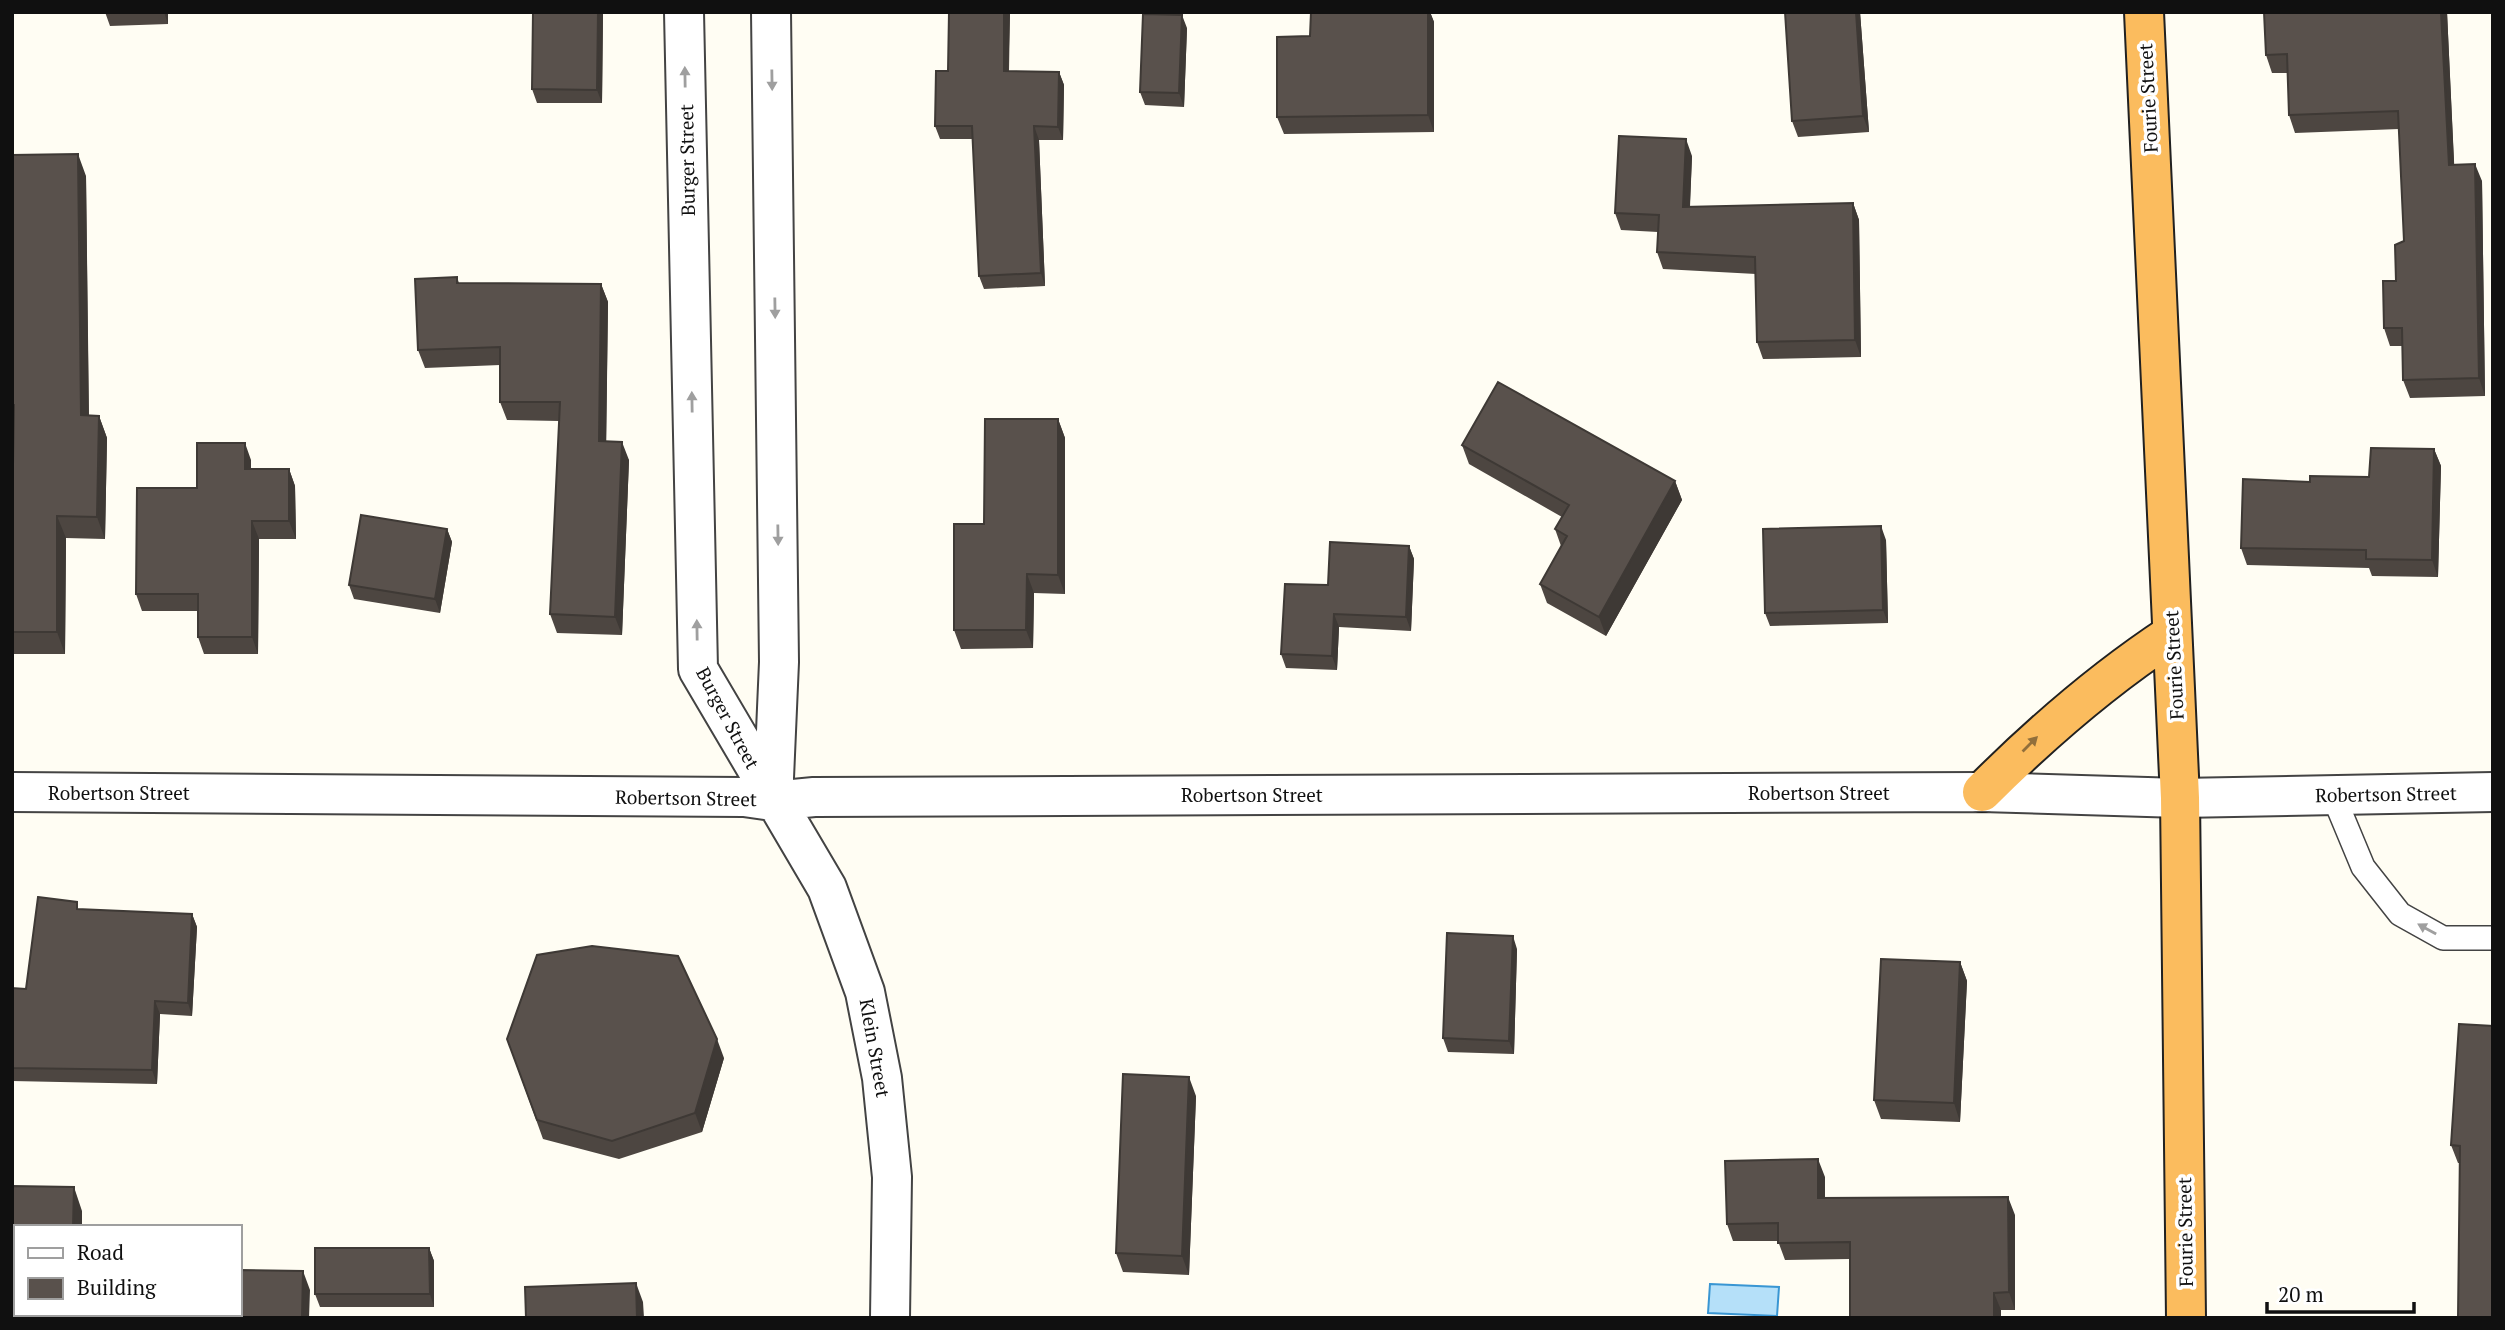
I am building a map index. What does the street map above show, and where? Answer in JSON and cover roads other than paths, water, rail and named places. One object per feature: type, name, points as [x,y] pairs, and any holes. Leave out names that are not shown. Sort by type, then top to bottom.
[{"type":"highway","name":"Fourie Street","points":[[2144,12],[2180,798],[2186,1318]]},
{"type":"highway","points":[[1982,792],[2041,733],[2133,659],[2172,634]]},
{"type":"street","name":"Burger Street","points":[[684,12],[698,669],[772,801]]},
{"type":"street","name":"Burger Street","points":[[771,12],[779,662],[772,801]]},
{"type":"street","name":"Robertson Street","points":[[12,792],[730,796],[772,801],[828,796],[1982,792],[2180,798],[2493,792]]},
{"type":"street","name":"Klein Street","points":[[772,801],[827,888],[865,992],[882,1078],[892,1177],[890,1318]]},
{"type":"lane","points":[[2333,795],[2363,867],[2400,914],[2443,938],[2493,938]]},
{"type":"water","points":[[1710,1284],[1779,1287],[1777,1316],[1708,1313]]}]
